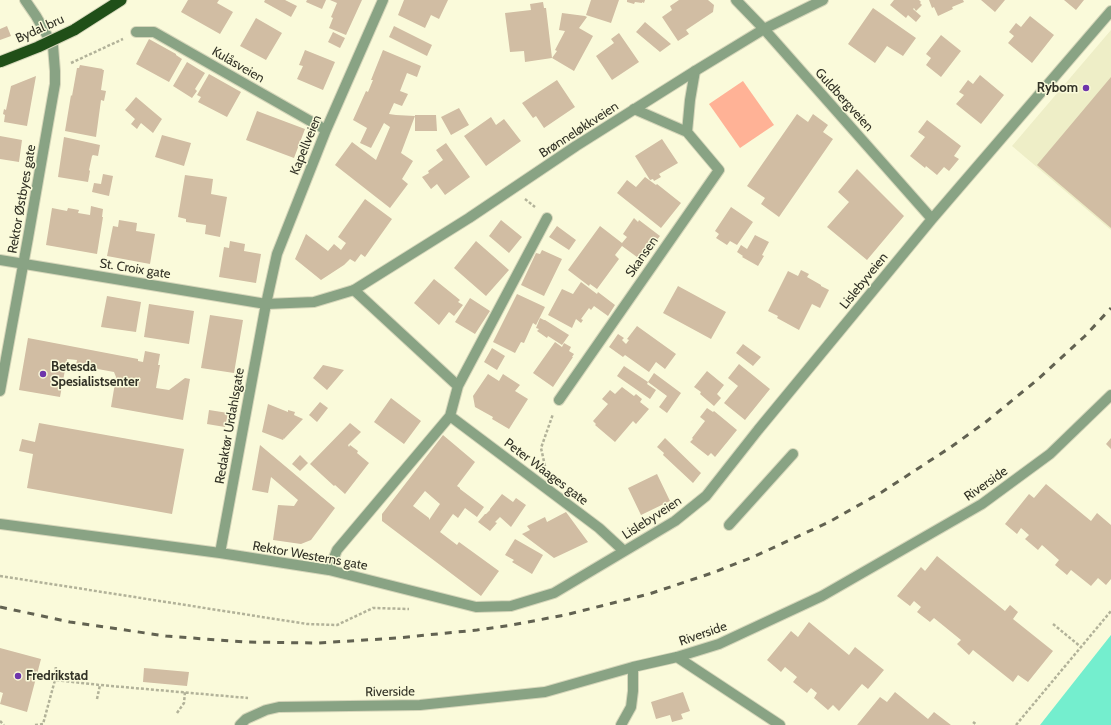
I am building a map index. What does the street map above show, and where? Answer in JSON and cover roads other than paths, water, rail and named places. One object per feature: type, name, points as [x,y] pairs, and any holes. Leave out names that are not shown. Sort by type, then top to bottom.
[{"type":"highway","name":"Bydal bru","points":[[0,62],[38,47],[74,30],[121,0]]},
{"type":"street","name":"Rektor Østbyes gate","points":[[0,391],[24,264],[55,84],[53,46],[25,0]]},
{"type":"street","name":"Kapellveien","points":[[266,304],[277,254],[326,130],[383,0]]},
{"type":"street","name":"Guldbergveien","points":[[736,0],[764,29],[932,219]]},
{"type":"street","name":"Brønneløkkveien","points":[[266,304],[314,302],[354,290],[463,222],[634,109],[764,29],[823,0]]},
{"type":"street","name":"Lislebyveien","points":[[624,552],[675,521],[706,496],[758,430],[932,219],[1111,11]]},
{"type":"street","name":"Kulåsveien","points":[[136,32],[154,32],[326,130]]},
{"type":"street","points":[[687,132],[690,100],[696,71]]},
{"type":"street","name":"Skansen","points":[[559,400],[719,170],[687,132],[634,109]]},
{"type":"street","points":[[328,570],[337,550],[450,416],[458,386],[547,218]]},
{"type":"street","name":"St. Croix gate","points":[[0,260],[266,304]]},
{"type":"street","points":[[354,290],[458,386]]},
{"type":"street","name":"Redaktør Urdahlsgate","points":[[220,553],[266,304]]},
{"type":"street","name":"Riverside","points":[[240,725],[246,719],[266,710],[279,707],[420,705],[544,692],[720,644],[822,596],[982,504],[1050,454],[1111,395]]},
{"type":"street","name":"Peter Waages gate","points":[[450,416],[599,528],[624,552]]},
{"type":"street","points":[[729,525],[793,454]]},
{"type":"street","name":"Rektor Westerns gate","points":[[0,524],[220,553],[328,570],[476,607],[511,606],[554,593],[624,552]]},
{"type":"street","points":[[676,657],[780,725]]},
{"type":"street","points":[[621,725],[631,707],[633,667]]},
{"type":"water","points":[[1111,635],[1111,725],[1040,725],[1051,711]]},
{"type":"railway","points":[[0,607],[70,622],[166,636],[244,642],[318,643],[397,638],[512,625],[565,615],[649,594],[712,573],[753,557],[829,522],[882,492],[951,447],[987,421],[1037,380],[1085,336],[1111,308]]},
{"type":"place","name":"Rybom","points":[[1086,88]]},
{"type":"place","name":"Betesda Spesialistsenter","points":[[43,374]]},
{"type":"place","name":"Fredrikstad","points":[[18,676]]}]
